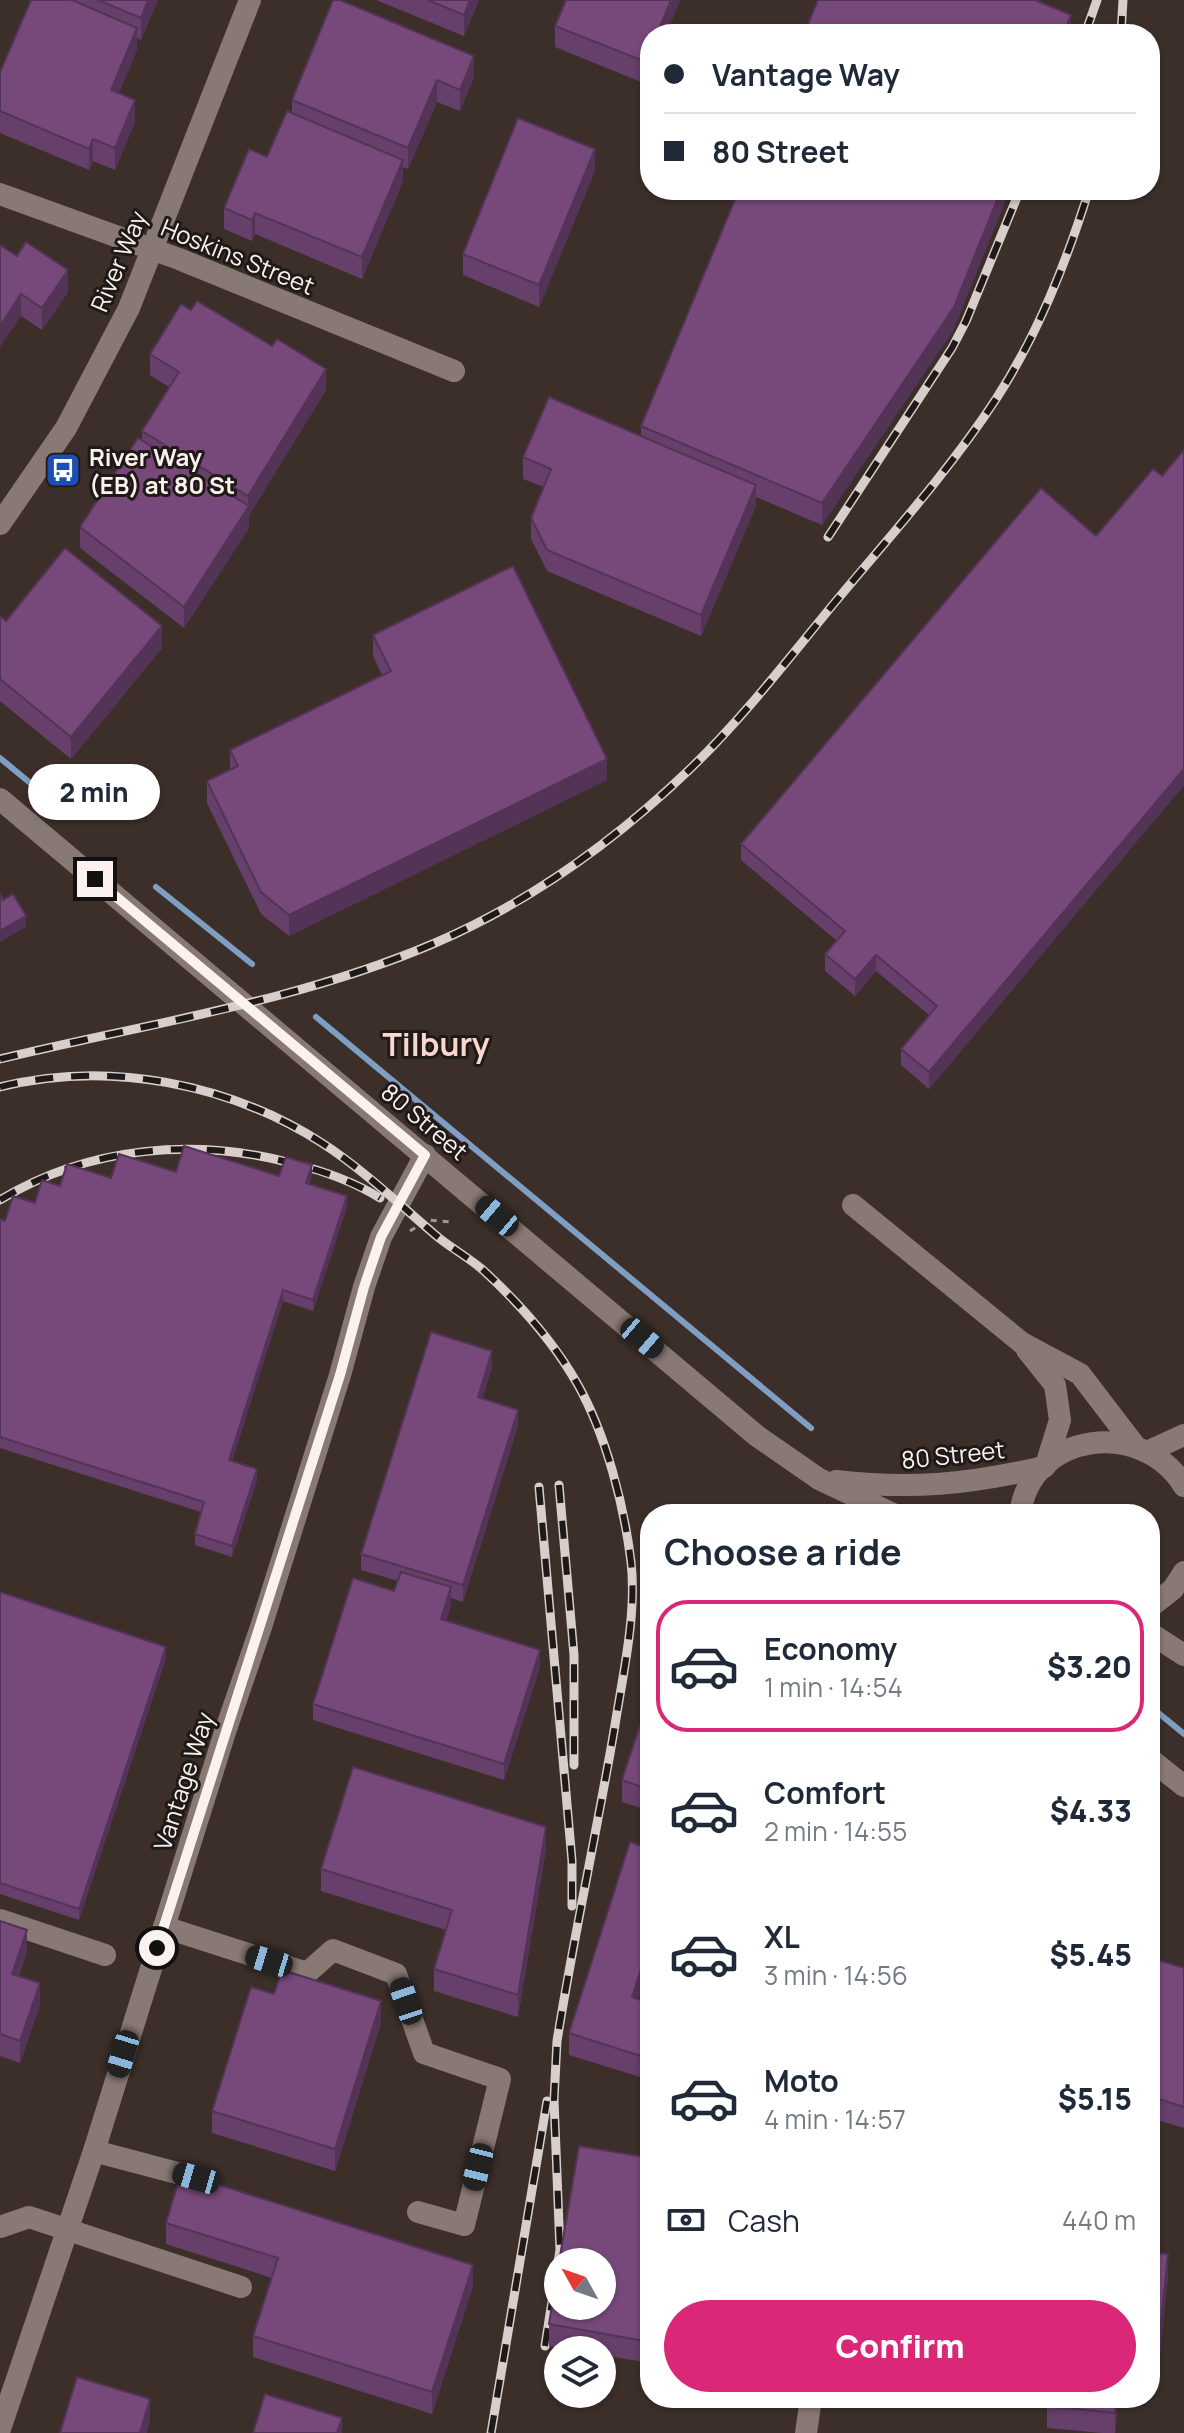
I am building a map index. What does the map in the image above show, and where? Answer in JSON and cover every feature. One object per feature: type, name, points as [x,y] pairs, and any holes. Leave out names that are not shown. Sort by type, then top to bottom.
[{"type":"street","name":"River Way","points":[[0,524],[66,428],[129,308],[250,0]]},
{"type":"street","name":"Hoskins Street","points":[[0,194],[152,249],[454,371]]},
{"type":"street","name":"80 Street","points":[[0,799],[757,1436],[819,1479],[872,1504]]},
{"type":"street","name":"Vantage Way","points":[[0,2429],[94,2151],[340,1375],[364,1287],[381,1237],[425,1155]]},
{"type":"street","points":[[853,1205],[1022,1343],[1080,1374],[1142,1449],[1170,1467],[1184,1486]]},
{"type":"street","points":[[1022,1343],[1055,1385],[1060,1420],[1045,1466]]},
{"type":"street","points":[[1023,1504],[1029,1487],[1045,1466],[1060,1454],[1083,1444],[1103,1441],[1142,1449],[1184,1435]]},
{"type":"street","name":"80 Street","points":[[819,1479],[885,1487],[931,1486],[987,1479],[1045,1466]]},
{"type":"street","points":[[1160,1599],[1173,1589],[1184,1572]]},
{"type":"street","points":[[1160,1639],[1184,1655]]},
{"type":"street","points":[[1160,1767],[1184,1786]]},
{"type":"street","points":[[0,1920],[105,1955]]},
{"type":"street","points":[[164,1927],[307,1973],[333,1950],[396,1974],[424,2053],[500,2079],[464,2225],[418,2212]]},
{"type":"street","points":[[94,2151],[196,2178]]},
{"type":"street","points":[[0,2227],[29,2217],[241,2287]]},
{"type":"street","points":[[806,2433],[810,2408]]},
{"type":"path","points":[[406,1233],[427,1220],[451,1222]]},
{"type":"building","points":[[31,0],[72,0],[137,28],[111,90],[135,100],[115,148],[93,139],[89,149],[0,111],[0,72]]},
{"type":"building","points":[[98,0],[148,0],[141,18]]},
{"type":"building","points":[[333,0],[340,0],[474,56],[460,90],[437,80],[408,148],[292,100]]},
{"type":"building","points":[[428,0],[470,0],[464,15]]},
{"type":"building","points":[[566,0],[671,0],[661,24],[640,24],[640,60],[555,26]]},
{"type":"building","points":[[818,0],[1035,0],[1071,15],[1067,24],[808,24]]},
{"type":"building","points":[[287,111],[403,160],[362,257],[255,213],[252,220],[224,208],[249,149],[267,157]]},
{"type":"building","points":[[518,118],[595,149],[539,285],[463,254]]},
{"type":"building","points":[[735,200],[997,200],[954,307],[822,503],[641,426]]},
{"type":"building","points":[[26,242],[68,270],[42,308],[21,294],[0,326],[0,245],[17,256]]},
{"type":"building","points":[[197,301],[272,346],[277,339],[326,369],[248,496],[142,431],[179,372],[150,354],[181,304],[191,310]]},
{"type":"building","points":[[549,397],[756,485],[701,615],[547,550],[531,518],[551,469],[523,457]]},
{"type":"building","points":[[138,438],[249,506],[184,607],[80,527]]},
{"type":"building","points":[[1184,450],[1184,769],[929,1072],[901,1049],[937,1006],[876,955],[855,979],[825,954],[845,931],[741,844],[1041,488],[1096,536],[1153,469],[1162,476]]},
{"type":"building","points":[[65,548],[162,626],[71,737],[0,679],[0,616],[6,621]]},
{"type":"building","points":[[513,566],[607,759],[289,915],[261,892],[207,781],[238,766],[230,750],[391,671],[373,635]]},
{"type":"building","points":[[0,894],[3,900],[13,894],[26,916],[0,931]]},
{"type":"building","points":[[184,1146],[279,1176],[286,1157],[312,1165],[306,1183],[347,1196],[313,1300],[283,1290],[229,1460],[257,1469],[232,1546],[195,1534],[204,1502],[0,1437],[0,1219],[5,1221],[13,1196],[35,1203],[42,1180],[60,1186],[67,1164],[111,1178],[119,1154],[176,1172]]},
{"type":"building","points":[[431,1332],[492,1351],[478,1397],[518,1410],[463,1585],[361,1554]]},
{"type":"building","points":[[401,1572],[451,1587],[441,1619],[540,1650],[504,1764],[313,1704],[353,1578],[394,1591]]},
{"type":"building","points":[[0,1592],[166,1647],[79,1909],[0,1883]]},
{"type":"building","points":[[640,1725],[640,1786],[622,1780]]},
{"type":"building","points":[[353,1767],[546,1827],[518,1995],[434,1969],[452,1910],[321,1869]]},
{"type":"building","points":[[630,1842],[640,1846],[640,1972],[632,1997],[640,2000],[640,2056],[569,2033]]},
{"type":"building","points":[[0,1921],[27,1930],[12,1974],[40,1983],[20,2041],[0,2034]]},
{"type":"building","points":[[1160,1961],[1184,1968],[1184,2107],[1160,2099]]},
{"type":"building","points":[[282,1970],[381,2001],[335,2149],[212,2111],[251,1987],[274,1994]]},
{"type":"building","points":[[579,2146],[640,2156],[640,2340],[549,2324],[550,2320],[616,2320],[616,2248],[561,2248]]},
{"type":"building","points":[[181,2173],[473,2265],[432,2392],[253,2336],[278,2258],[166,2223]]},
{"type":"building","points":[[1160,2254],[1168,2254],[1160,2331]]},
{"type":"building","points":[[77,2377],[150,2399],[140,2433],[60,2433]]},
{"type":"building","points":[[265,2394],[342,2418],[337,2433],[253,2433]]},
{"type":"building","points":[[1066,2408],[1115,2408],[1115,2413]]},
{"type":"waterway","points":[[0,758],[70,816]]},
{"type":"waterway","points":[[156,887],[252,964]]},
{"type":"waterway","points":[[316,1017],[811,1428]]},
{"type":"waterway","points":[[1160,1714],[1184,1734]]},
{"type":"railway","points":[[1089,24],[1097,0]]},
{"type":"railway","points":[[1122,24],[1123,0]]},
{"type":"railway","points":[[828,537],[952,348],[1016,200]]},
{"type":"railway","points":[[0,1059],[220,1010],[383,963],[435,943],[505,908],[602,844],[662,795],[710,749],[959,452],[996,399],[1038,324],[1061,271],[1086,200]]},
{"type":"railway","points":[[0,1087],[41,1079],[83,1076],[166,1082],[247,1105],[286,1122],[353,1165],[439,1238],[483,1270],[547,1339],[569,1369],[588,1405],[619,1494],[631,1562],[632,1602],[615,1725],[557,2041],[554,2100],[560,2248]]},
{"type":"railway","points":[[0,1200],[70,1168],[106,1158],[182,1149],[258,1156],[295,1164],[339,1178],[380,1198]]},
{"type":"railway","points":[[559,1485],[574,1655],[574,1765]]},
{"type":"railway","points":[[539,1487],[572,1861],[572,1906]]},
{"type":"railway","points":[[491,2433],[547,2101]]},
{"type":"railway","points":[[547,2336],[549,2320]]},
{"type":"place","name":"River Way (EB) at 80 St","points":[[63,470]]},
{"type":"district","name":"Tilbury","points":[[436,1044]]},
{"type":"route","points":[[95,879],[425,1155],[381,1237],[364,1287],[340,1375],[157,1948]]}]
